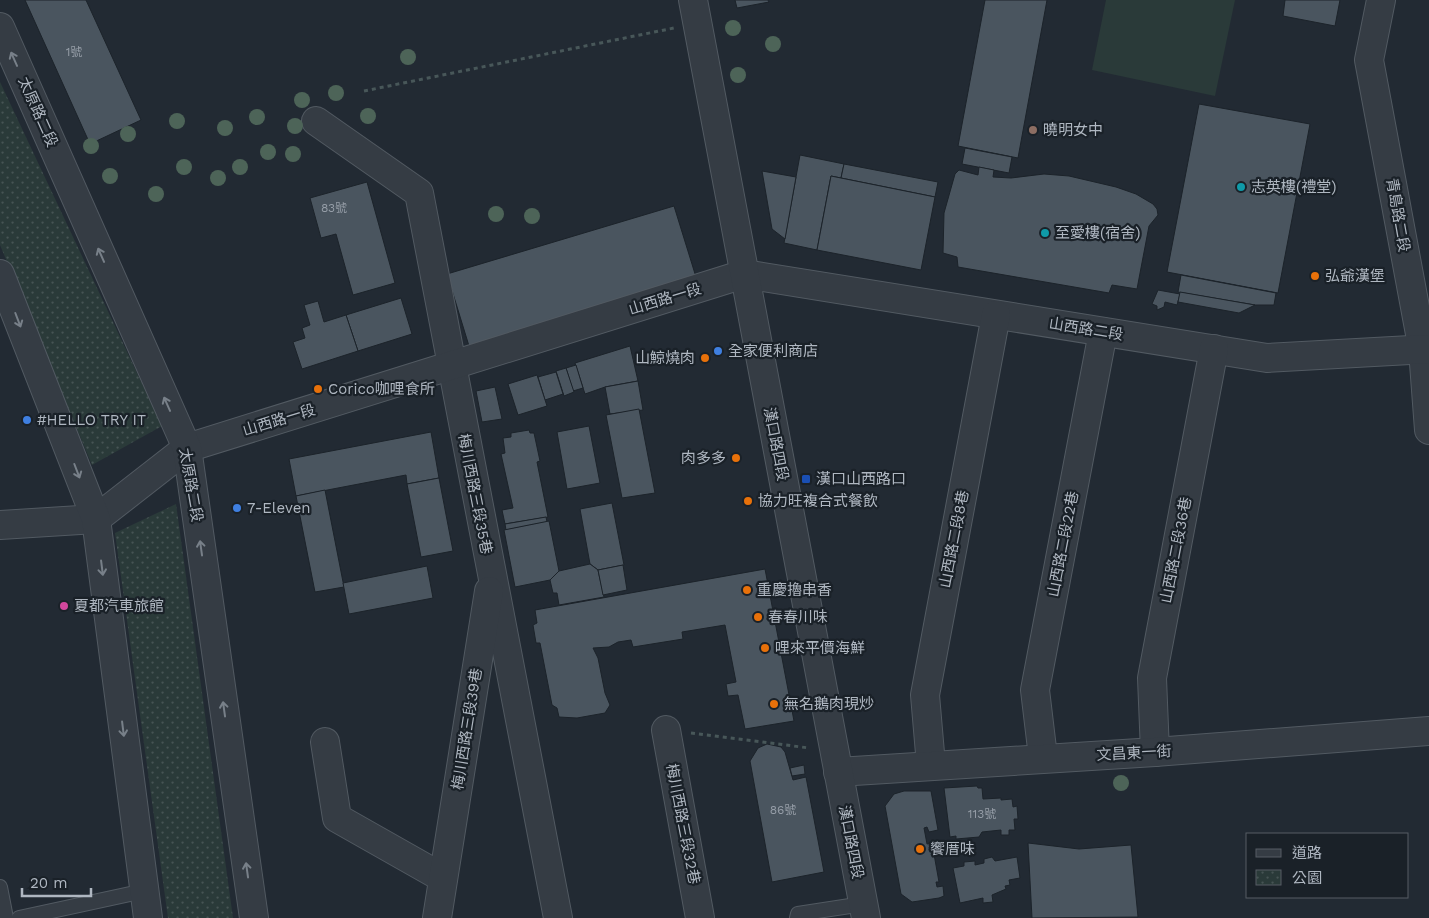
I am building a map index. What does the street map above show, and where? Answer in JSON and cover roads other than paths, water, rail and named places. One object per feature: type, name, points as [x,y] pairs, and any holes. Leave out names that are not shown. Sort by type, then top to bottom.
[{"type":"street","name":"青島路二段","points":[[1381,0],[1370,60],[1426,349],[1429,430]]},
{"type":"street","name":"漢口路四段","points":[[695,12],[864,911]]},
{"type":"street","name":"太原路二段","points":[[0,27],[187,448],[258,916]]},
{"type":"street","name":"梅川西路三段35巷","points":[[316,121],[419,193],[491,580],[502,622],[558,918]]},
{"type":"street","points":[[0,274],[96,519],[148,918]]},
{"type":"street","name":"山西路二段","points":[[744,274],[1267,358],[1426,349]]},
{"type":"street","name":"山西路一段","points":[[96,519],[187,448],[744,274]]},
{"type":"street","name":"山西路二段8巷","points":[[932,765],[925,695],[996,315]]},
{"type":"street","name":"山西路二段22巷","points":[[1043,757],[1035,690],[1103,332]]},
{"type":"street","name":"山西路二段36巷","points":[[1155,752],[1152,678],[1214,349]]},
{"type":"street","points":[[0,525],[96,519]]},
{"type":"street","name":"梅川西路三段39巷","points":[[437,918],[491,580]]},
{"type":"street","name":"梅川西路三段32巷","points":[[666,730],[700,918]]},
{"type":"street","name":"文昌東一街","points":[[836,761],[932,765],[1043,757],[1155,752],[1429,731]]},
{"type":"street","points":[[325,742],[338,818],[443,878]]},
{"type":"lane","points":[[0,887],[6,918]]},
{"type":"lane","points":[[19,918],[144,890]]},
{"type":"lane","points":[[797,918],[798,914],[864,911]]},
{"type":"place","name":"曉明女中","points":[[1033,130]]},
{"type":"place","name":"志英樓(禮堂)","points":[[1241,187]]},
{"type":"place","name":"至愛樓(宿舍)","points":[[1045,233]]},
{"type":"place","name":"弘爺漢堡","points":[[1315,276]]},
{"type":"place","name":"全家便利商店","points":[[718,351]]},
{"type":"place","name":"山鯨燒肉","points":[[705,358]]},
{"type":"place","name":"Corico咖哩食所","points":[[318,389]]},
{"type":"place","name":"#HELLO TRY IT","points":[[27,420]]},
{"type":"place","name":"肉多多","points":[[736,458]]},
{"type":"place","name":"漢口山西路口","points":[[806,479]]},
{"type":"place","name":"協力旺複合式餐飲","points":[[748,501]]},
{"type":"place","name":"7-Eleven","points":[[237,508]]},
{"type":"place","name":"重慶擼串香","points":[[747,590]]},
{"type":"place","name":"夏都汽車旅館","points":[[64,606]]},
{"type":"place","name":"春春川味","points":[[758,617]]},
{"type":"place","name":"哩來平價海鮮","points":[[765,648]]},
{"type":"place","name":"無名鵝肉現炒","points":[[774,704]]},
{"type":"place","name":"饗厝味","points":[[920,849]]}]
